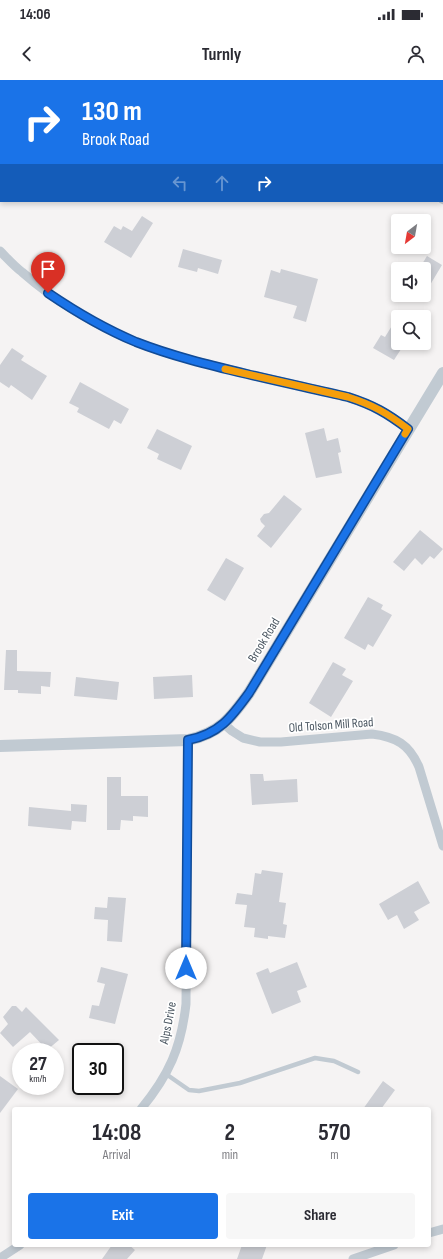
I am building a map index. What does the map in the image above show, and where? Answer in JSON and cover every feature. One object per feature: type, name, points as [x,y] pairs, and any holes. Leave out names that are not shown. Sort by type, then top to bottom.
[{"type":"street","points":[[0,251],[21,272],[48,293],[75,311],[102,326],[135,341],[167,353],[210,365],[348,397],[367,403],[385,412],[408,429]]},
{"type":"street","name":"Brook Road","points":[[0,746],[188,740],[211,732],[224,724],[234,714],[249,693],[443,373]]},
{"type":"street","name":"Old Tolson Mill Road","points":[[224,724],[232,732],[243,738],[260,742],[281,742],[372,734],[384,735],[397,740],[407,747],[414,756],[419,767],[443,846]]},
{"type":"street","name":"Alps Drive","points":[[143,1107],[153,1094],[171,1065],[179,1045],[184,1024],[186,1004],[188,740]]},
{"type":"street","points":[[431,1233],[443,1229]]},
{"type":"street","points":[[0,1258],[17,1247]]},
{"type":"street","points":[[352,1259],[388,1247]]},
{"type":"lane","points":[[166,1074],[189,1090],[199,1091],[240,1083],[314,1058],[334,1060],[358,1072]]},
{"type":"building","points":[[142,216],[153,223],[131,258],[104,242],[114,226],[121,230],[123,226],[132,231]]},
{"type":"building","points":[[183,249],[222,260],[218,274],[198,268],[197,272],[178,267]]},
{"type":"building","points":[[427,256],[442,265],[431,283],[431,262],[423,262]]},
{"type":"building","points":[[281,269],[318,279],[306,322],[293,318],[297,306],[264,297],[271,270],[280,273]]},
{"type":"building","points":[[391,327],[391,350],[400,350],[394,360],[373,348],[381,335],[385,337]]},
{"type":"building","points":[[12,348],[24,356],[21,360],[47,376],[32,400],[11,385],[9,388],[0,382],[0,365]]},
{"type":"building","points":[[80,382],[129,409],[121,424],[114,420],[109,429],[77,412],[79,408],[69,403]]},
{"type":"building","points":[[324,428],[327,441],[338,438],[341,452],[338,453],[342,473],[316,478],[305,433]]},
{"type":"building","points":[[157,429],[192,446],[181,470],[157,459],[159,454],[147,448]]},
{"type":"building","points":[[284,495],[302,509],[271,548],[257,536],[265,526],[260,519],[264,514],[269,513]]},
{"type":"building","points":[[420,530],[443,549],[434,559],[430,556],[422,565],[415,558],[404,571],[393,562]]},
{"type":"building","points":[[226,558],[244,568],[225,601],[207,590]]},
{"type":"building","points":[[368,597],[383,605],[381,609],[392,615],[373,647],[368,644],[365,650],[344,638]]},
{"type":"building","points":[[6,650],[17,650],[17,671],[51,672],[50,687],[41,686],[41,694],[18,693],[18,690],[4,690]]},
{"type":"building","points":[[333,662],[346,669],[342,675],[353,681],[331,717],[309,703]]},
{"type":"building","points":[[192,675],[193,697],[154,699],[153,677]]},
{"type":"building","points":[[76,677],[119,682],[117,700],[74,696]]},
{"type":"building","points":[[250,774],[263,774],[264,781],[297,779],[298,802],[252,805]]},
{"type":"building","points":[[107,777],[121,777],[121,796],[148,796],[148,817],[133,816],[133,821],[121,820],[120,830],[107,830]]},
{"type":"building","points":[[71,804],[87,805],[86,822],[72,821],[71,830],[28,826],[29,807],[71,811]]},
{"type":"building","points":[[262,870],[283,873],[279,902],[286,903],[283,924],[287,925],[285,938],[268,936],[268,939],[254,937],[255,928],[244,927],[247,905],[235,904],[237,893],[252,895],[255,873],[261,874]]},
{"type":"building","points":[[418,881],[430,903],[414,912],[419,920],[404,929],[397,915],[388,920],[379,904]]},
{"type":"building","points":[[108,897],[126,898],[122,942],[107,941],[108,920],[94,919],[95,907],[107,908]]},
{"type":"building","points":[[297,962],[307,987],[297,991],[301,1002],[272,1014],[256,973],[268,968],[270,973]]},
{"type":"building","points":[[101,967],[128,974],[115,1024],[89,1018],[92,1005],[99,1006],[105,984],[97,982]]},
{"type":"building","points":[[12,1006],[16,1006],[22,1012],[26,1007],[59,1040],[55,1043],[40,1043],[30,1032],[18,1043],[12,1043],[12,1046],[0,1033],[8,1024],[3,1017]]},
{"type":"building","points":[[0,1076],[12,1085],[12,1095],[14,1095],[0,1113]]},
{"type":"building","points":[[383,1081],[395,1090],[382,1107],[364,1107]]},
{"type":"building","points":[[111,1247],[131,1247],[135,1250],[127,1259],[102,1259]]},
{"type":"building","points":[[241,1247],[266,1247],[262,1259],[237,1259]]},
{"type":"slow traffic","points":[[225,369],[348,397],[367,403],[392,416],[408,429],[405,434]]},
{"type":"route","points":[[48,293],[75,311],[102,326],[135,341],[167,353],[210,365],[348,397],[367,403],[392,416],[408,429],[249,693],[234,714],[224,724],[211,732],[188,740],[186,968]]}]
